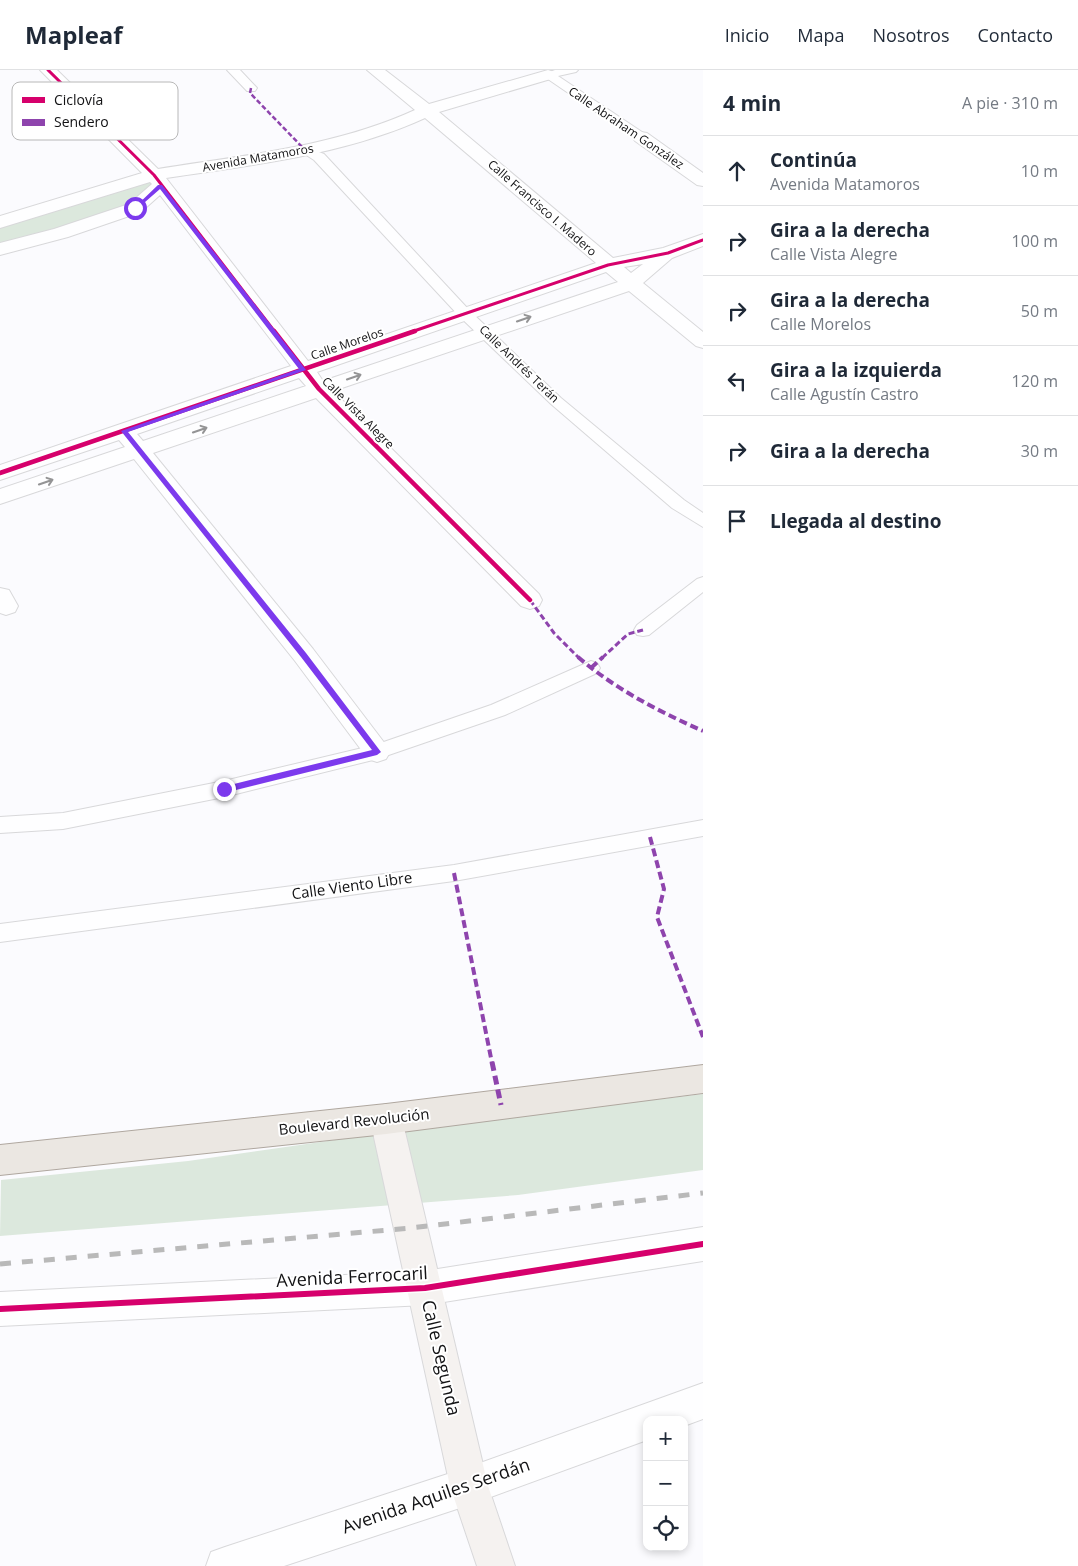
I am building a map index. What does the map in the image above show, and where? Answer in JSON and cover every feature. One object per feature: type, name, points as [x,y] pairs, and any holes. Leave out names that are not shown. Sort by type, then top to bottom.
[{"type":"main road","name":"Boulevard Revolución","points":[[2,1160],[386,1119],[703,1079]]},
{"type":"main road","name":"Calle Segunda","points":[[386,1119],[470,1486],[496,1566]]},
{"type":"street","name":"Calle Vista Alegre","points":[[48,70],[60,82]]},
{"type":"street","name":"Calle Francisco I. Madero","points":[[375,70],[428,110],[630,284],[703,342]]},
{"type":"street","name":"Avenida Matamoros","points":[[1,219],[157,180],[306,151],[389,128],[428,110],[548,75]]},
{"type":"street","name":"Calle Abraham González","points":[[641,137],[703,181]]},
{"type":"street","name":"Calle Vista Alegre","points":[[117,140],[157,180],[302,370],[319,389],[530,600]]},
{"type":"street","points":[[0,249],[61,233],[135,208],[157,180]]},
{"type":"street","name":"Calle Morelos","points":[[0,473],[608,265],[668,253],[703,240]]},
{"type":"street","name":"Calle Morelos","points":[[0,497],[630,284],[668,253]]},
{"type":"street","points":[[124,431],[138,451],[304,655],[377,752]]},
{"type":"street","name":"Avenida Ferrocaril","points":[[0,1309],[425,1288],[703,1244]]},
{"type":"street","points":[[663,1416],[703,1401]]},
{"type":"street","name":"Avenida Aquiles Serdán","points":[[225,1566],[470,1486],[643,1423]]},
{"type":"lane","points":[[233,70],[251,88]]},
{"type":"lane","name":"Avenida Matamoros","points":[[548,75],[572,70]]},
{"type":"lane","name":"Calle Abraham González","points":[[548,75],[641,137]]},
{"type":"lane","name":"Calle Andrés Terán","points":[[306,151],[319,157],[465,314],[486,332],[556,401],[678,504],[703,521]]},
{"type":"lane","points":[[643,630],[703,583]]},
{"type":"lane","points":[[0,825],[63,821],[224,789],[377,752],[498,710],[591,668]]},
{"type":"lane","name":"Calle Viento Libre","points":[[0,933],[454,873],[703,828]]},
{"type":"shaded area","points":[[153,177],[157,185],[132,207],[0,247],[0,224]]},
{"type":"shaded area","points":[[703,1094],[703,1170],[518,1195],[0,1236],[1,1180],[188,1161],[433,1126]]},
{"type":"railway","points":[[0,1264],[411,1228],[703,1193]]},
{"type":"marked path","points":[[251,88],[250,93],[306,151]]},
{"type":"marked path","points":[[530,600],[558,637],[607,680],[644,703],[703,731]]},
{"type":"marked path","points":[[591,668],[628,634],[643,630]]},
{"type":"marked path","points":[[650,837],[664,889],[657,917],[703,1037]]},
{"type":"marked path","points":[[454,873],[501,1105]]},
{"type":"cycle path","points":[[48,70],[60,82]]},
{"type":"cycle path","points":[[119,140],[154,175],[319,389],[530,600]]},
{"type":"cycle path","points":[[0,473],[608,265],[668,253],[703,240]]},
{"type":"cycle path","points":[[0,1309],[425,1288],[703,1244]]},
{"type":"route","points":[[135,208],[160,186],[302,370],[124,431],[138,451],[304,655],[377,752],[224,789]]}]
